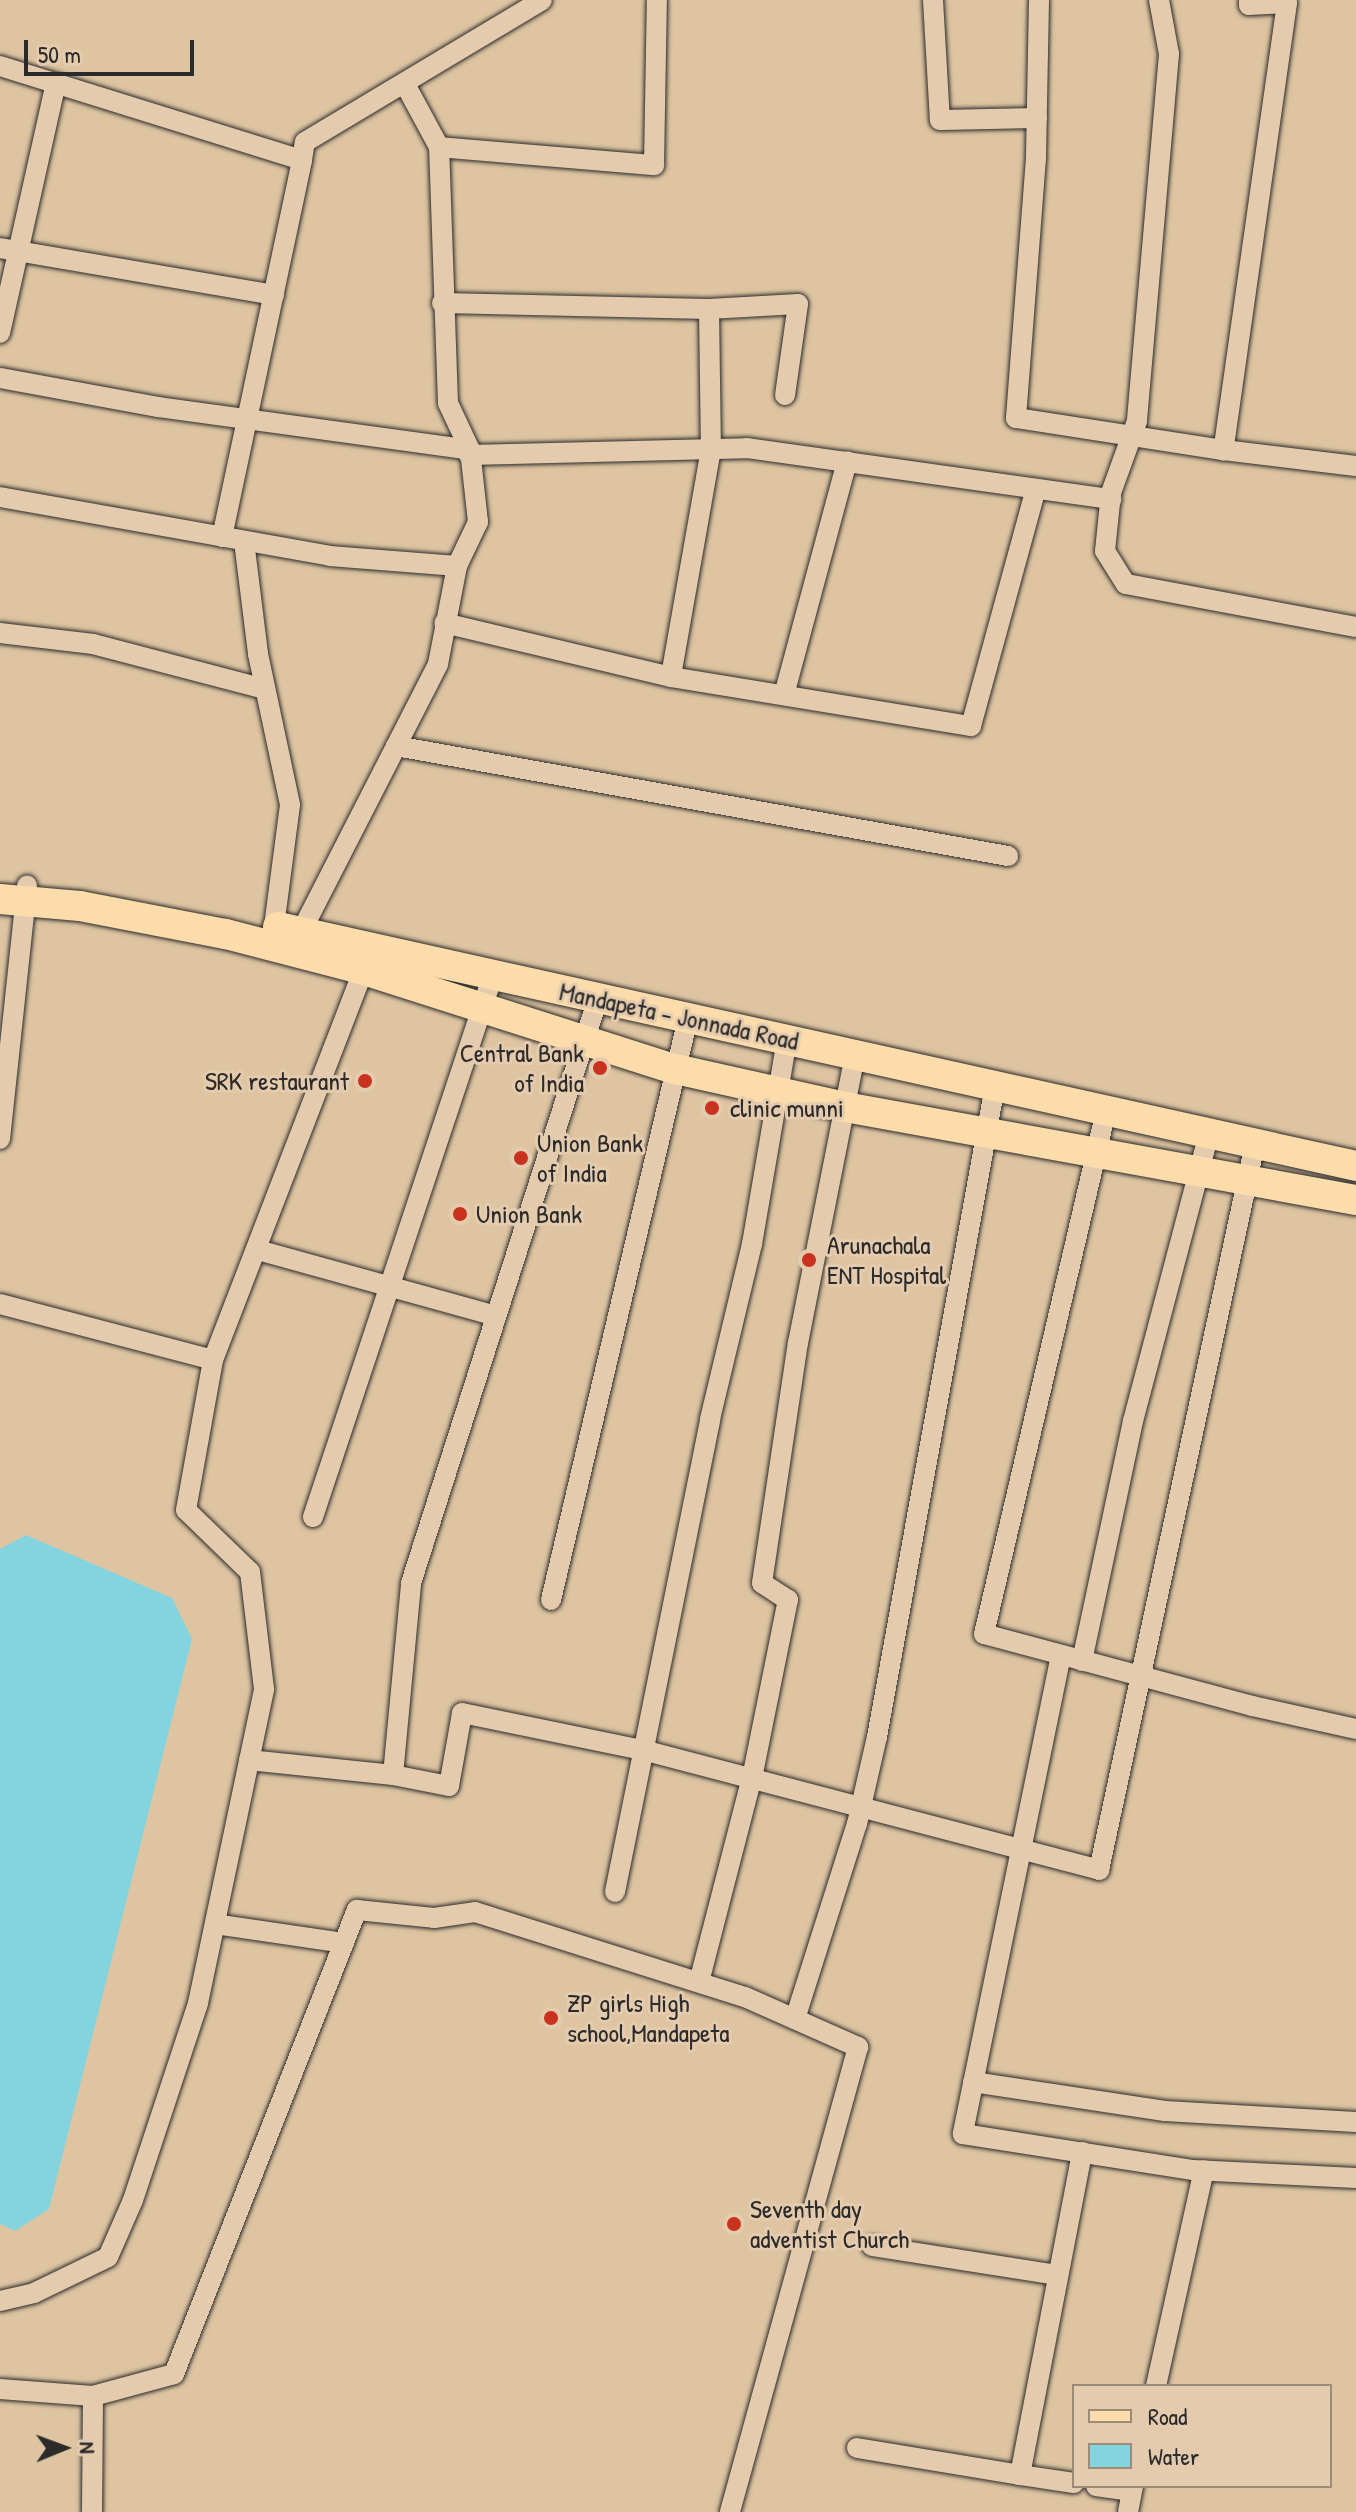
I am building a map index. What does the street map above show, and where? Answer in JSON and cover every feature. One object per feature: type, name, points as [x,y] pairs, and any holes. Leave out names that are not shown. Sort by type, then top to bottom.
[{"type":"main road","name":"Mandapeta - Jonnada Road","points":[[13,892],[106,893],[287,929],[368,959],[493,975],[1356,1166]]},
{"type":"main road","points":[[13,892],[368,959],[482,1008],[675,1069],[986,1136],[1356,1200]]},
{"type":"street","points":[[222,537],[305,142],[406,86],[542,0]]},
{"type":"street","points":[[439,147],[654,165],[657,0]]},
{"type":"street","points":[[933,0],[940,120],[1037,118]]},
{"type":"street","points":[[1039,0],[1037,118],[1016,418],[1223,450],[1356,466]]},
{"type":"street","points":[[1159,0],[1169,54],[1132,435],[1111,499],[1105,551],[1126,584],[1356,627]]},
{"type":"street","points":[[1223,450],[1287,3],[1249,5],[1249,0]]},
{"type":"street","points":[[0,66],[302,160]]},
{"type":"street","points":[[0,333],[9,250],[56,83]]},
{"type":"street","points":[[287,929],[396,746],[438,664],[457,566],[478,522],[470,452],[448,403],[442,303],[439,147],[406,86]]},
{"type":"street","points":[[9,250],[274,295]]},
{"type":"street","points":[[442,303],[709,309],[798,304],[785,395]]},
{"type":"street","points":[[671,677],[711,449],[709,309]]},
{"type":"street","points":[[0,378],[470,452],[747,448],[1111,499]]},
{"type":"street","points":[[784,695],[847,461]]},
{"type":"street","points":[[444,623],[671,677],[971,726],[1036,489]]},
{"type":"street","points":[[0,497],[330,556],[457,566]]},
{"type":"street","points":[[244,541],[265,689],[290,805],[287,929]]},
{"type":"street","points":[[0,633],[93,644],[265,689]]},
{"type":"street","points":[[396,746],[1008,856]]},
{"type":"street","points":[[0,1139],[13,892]]},
{"type":"street","points":[[0,2301],[34,2293],[108,2257],[133,2200],[198,2003],[264,1689],[250,1572],[186,1510],[213,1360],[368,959]]},
{"type":"street","points":[[313,1517],[493,975]]},
{"type":"street","points":[[393,1775],[411,1583],[598,998]]},
{"type":"street","points":[[551,1600],[688,1018]]},
{"type":"street","points":[[615,1892],[707,1435],[752,1244],[787,1040]]},
{"type":"street","points":[[699,1982],[752,1778],[788,1600],[762,1583],[798,1343],[855,1055]]},
{"type":"street","points":[[795,2019],[861,1804],[995,1086]]},
{"type":"street","points":[[1106,1111],[984,1634],[1356,1729]]},
{"type":"street","points":[[1082,1661],[1133,1421],[1209,1133]]},
{"type":"street","points":[[249,1760],[393,1775],[449,1786],[462,1713],[643,1750],[861,1804],[1099,1870],[1255,1144]]},
{"type":"street","points":[[258,1250],[389,1289],[496,1316]]},
{"type":"street","points":[[0,1304],[213,1360]]},
{"type":"street","points":[[1061,1655],[963,2134],[1204,2170],[1356,2178]]},
{"type":"street","points":[[0,2389],[93,2396],[174,2374],[357,1910],[434,1918],[475,1912],[699,1982],[858,2047],[730,2512]]},
{"type":"street","points":[[215,1924],[344,1943]]},
{"type":"street","points":[[973,2082],[1165,2111],[1356,2122]]},
{"type":"street","points":[[1020,2475],[1082,2152]]},
{"type":"street","points":[[1156,2384],[1204,2170]]},
{"type":"street","points":[[872,2246],[1058,2275]]},
{"type":"street","points":[[92,2512],[93,2396]]},
{"type":"street","points":[[857,2448],[1072,2483]]},
{"type":"street","points":[[1128,2512],[1133,2489]]},
{"type":"water","points":[[26,1535],[172,1598],[192,1639],[49,2209],[15,2231],[0,2224],[0,1549]]},
{"type":"place","name":"Central Bank of India","points":[[600,1068]]},
{"type":"place","name":"SRK restaurant","points":[[365,1081]]},
{"type":"place","name":"clinic munni","points":[[712,1108]]},
{"type":"place","name":"Union Bank of India","points":[[521,1158]]},
{"type":"place","name":"Union Bank","points":[[460,1214]]},
{"type":"place","name":"Arunachala ENT Hospital","points":[[809,1260]]},
{"type":"place","name":"ZP girls High school,Mandapeta","points":[[551,2018]]},
{"type":"place","name":"Seventh day adventist Church","points":[[734,2224]]}]
